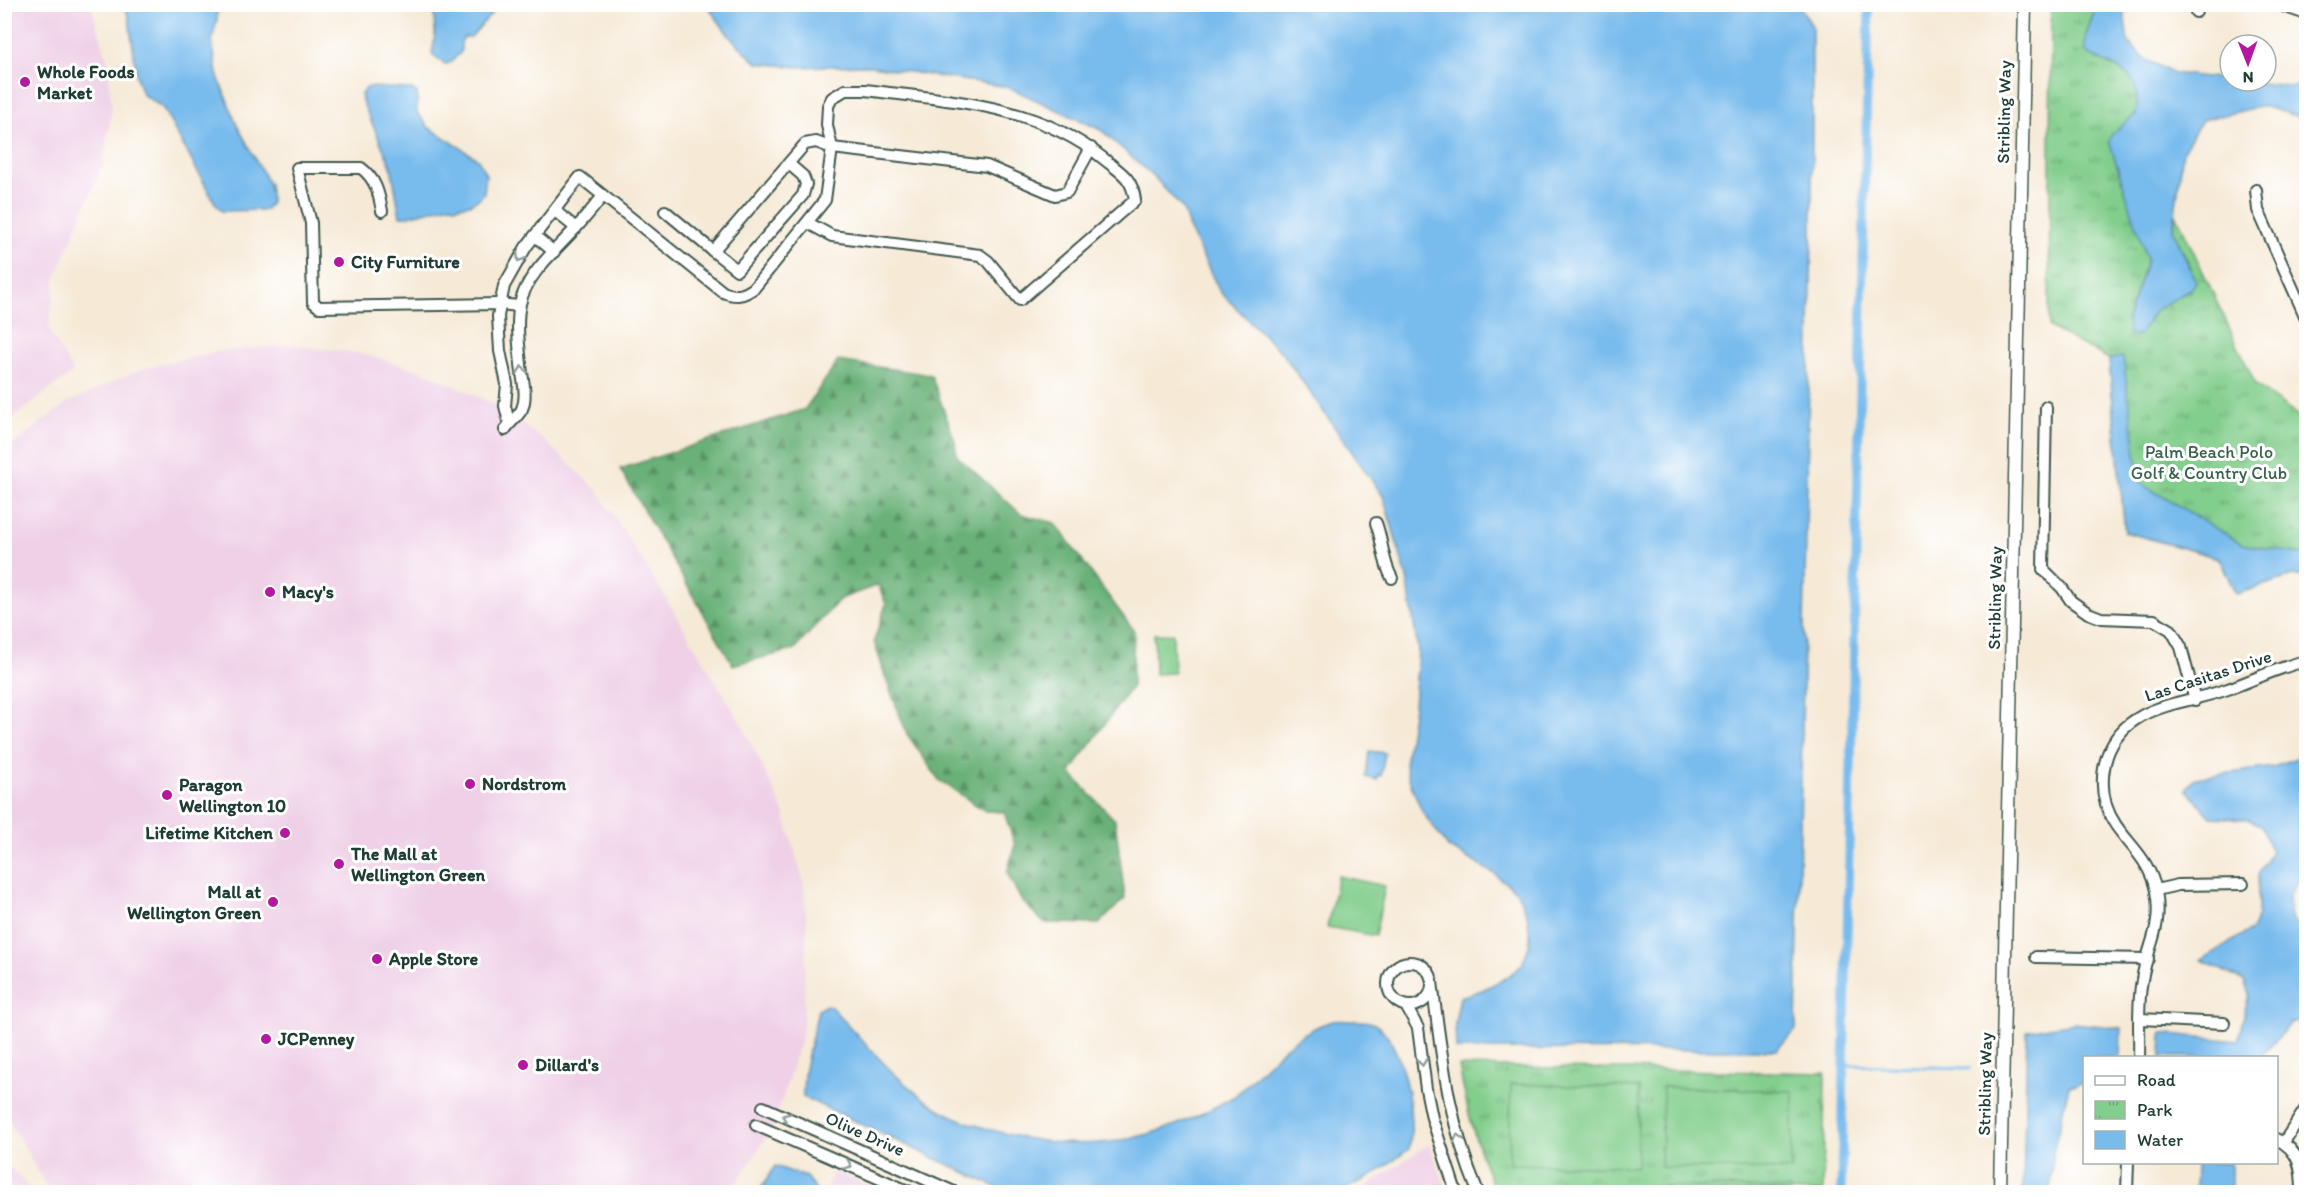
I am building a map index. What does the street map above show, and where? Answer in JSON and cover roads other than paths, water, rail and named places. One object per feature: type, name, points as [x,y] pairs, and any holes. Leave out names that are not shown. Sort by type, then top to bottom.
[{"type":"street","name":"Stribling Way","points":[[2000,1192],[2025,4]]},
{"type":"street","points":[[2277,4],[2307,14]]},
{"type":"street","points":[[603,196],[530,280],[519,306],[524,403],[521,412],[507,426],[505,406],[507,384],[500,351],[500,304],[508,278],[535,236],[580,177],[723,292],[732,296],[742,296],[754,288],[825,200],[831,148],[827,125],[828,106],[832,98],[845,90],[865,90],[993,107],[1043,122],[1091,148],[1128,178],[1133,187],[1135,200],[1020,300],[988,261],[980,255],[832,236],[808,223]]},
{"type":"street","points":[[713,251],[805,144],[816,142],[831,148],[987,166],[1054,195],[1066,192],[1091,148]]},
{"type":"street","points":[[665,211],[737,270],[803,195],[807,184],[803,176],[789,164]]},
{"type":"street","points":[[382,211],[379,192],[369,174],[362,168],[297,168],[311,223],[313,302],[319,307],[500,304],[519,306]]},
{"type":"street","points":[[2256,190],[2258,210],[2299,305],[2307,318]]},
{"type":"street","points":[[555,211],[576,228]]},
{"type":"street","points":[[535,236],[554,252]]},
{"type":"street","points":[[2046,407],[2043,569],[2076,606],[2088,613],[2100,618],[2154,620],[2171,630],[2181,647],[2195,700]]},
{"type":"street","points":[[1376,523],[1382,540],[1385,566],[1392,578]]},
{"type":"street","name":"Las Casitas Drive","points":[[2139,1056],[2141,980],[2158,922],[2156,890],[2139,851],[2119,829],[2107,808],[2103,783],[2104,764],[2114,741],[2122,730],[2136,718],[2160,707],[2195,700],[2307,661]]},
{"type":"street","points":[[2156,890],[2178,885],[2243,884]]},
{"type":"street","points":[[2036,957],[2148,959]]},
{"type":"street","points":[[1432,982],[1427,998],[1421,1004],[1406,1006],[1399,1004],[1389,992],[1388,982],[1392,971],[1406,963],[1419,964],[1430,975],[1432,982],[1448,1102],[1457,1138],[1478,1192]]},
{"type":"street","points":[[1406,1006],[1418,1028],[1432,1118],[1456,1192]]},
{"type":"street","points":[[2140,1019],[2224,1023]]},
{"type":"street","name":"Olive Drive","points":[[763,1107],[954,1192]]},
{"type":"street","points":[[2302,1192],[2301,1164],[2294,1152],[2280,1140],[2307,1108]]},
{"type":"street","name":"Olive Drive","points":[[756,1125],[910,1192]]},
{"type":"street","points":[[2127,1192],[2128,1164]]},
{"type":"water","points":[[434,4],[499,5],[471,37],[464,37],[461,52],[450,63],[445,64],[432,54],[435,37]]},
{"type":"water","points":[[124,5],[217,5],[217,20],[212,40],[217,74],[237,125],[269,184],[271,203],[265,210],[222,211],[215,203],[162,107],[142,94],[137,79],[129,18]]},
{"type":"water","points":[[707,5],[1799,5],[1812,26],[1812,232],[1796,1030],[1776,1050],[1456,1049],[1455,1022],[1460,997],[1482,990],[1506,978],[1522,965],[1529,946],[1527,915],[1517,892],[1493,873],[1448,847],[1423,813],[1411,785],[1405,765],[1414,706],[1418,651],[1407,578],[1383,496],[1283,354],[1220,292],[1189,228],[1183,209],[1153,176],[1101,130],[1008,87],[864,65],[798,67],[757,63],[730,37]]},
{"type":"water","points":[[2094,5],[2123,5],[2128,42],[2145,59],[2172,73],[2218,78],[2218,93],[2278,93],[2278,85],[2298,87],[2306,93],[2306,126],[2298,117],[2263,106],[2202,120],[2183,151],[2173,230],[2196,282],[2191,289],[2155,310],[2139,335],[2129,335],[2127,320],[2147,259],[2109,141],[2112,134],[2136,114],[2137,99],[2135,87],[2125,73],[2085,51],[2086,36]]},
{"type":"water","points":[[368,87],[410,89],[417,92],[417,112],[428,127],[478,159],[486,175],[484,193],[479,199],[470,204],[454,207],[451,205],[409,216],[400,216],[391,166],[362,101],[361,94]]},
{"type":"water","points":[[2123,357],[2140,483],[2242,544],[2306,555],[2306,576],[2292,576],[2236,594],[2219,558],[2125,532],[2109,359]]},
{"type":"water","points":[[1369,751],[1385,753],[1381,776],[1378,775],[1377,780],[1366,777]]},
{"type":"water","points":[[2306,754],[2306,866],[2289,898],[2291,919],[2306,931],[2306,1019],[2291,1023],[2262,1056],[2161,1056],[2162,1033],[2238,1041],[2249,994],[2244,981],[2201,960],[2251,930],[2258,916],[2258,875],[2271,851],[2261,825],[2247,819],[2211,817],[2186,789],[2195,778],[2273,767]]},
{"type":"water","points":[[826,1005],[831,1007],[907,1085],[944,1112],[969,1123],[1003,1133],[1034,1140],[1064,1143],[1122,1140],[1150,1134],[1177,1124],[1233,1097],[1282,1050],[1311,1030],[1333,1021],[1369,1022],[1388,1037],[1401,1065],[1410,1111],[1409,1149],[1370,1177],[1339,1192],[1007,1192],[803,1097],[804,1073],[818,1010]]},
{"type":"water","points":[[2074,1023],[2121,1028],[2120,1056],[2083,1056],[2083,1083],[2069,1086],[2052,1157],[2051,1192],[2023,1192],[2027,1031]]},
{"type":"water","points":[[2196,1164],[2231,1164],[2231,1192],[2195,1192]]},
{"type":"water","points":[[775,1166],[806,1177],[816,1190],[815,1192],[759,1192]]},
{"type":"waterway","points":[[1841,1192],[1869,4]]},
{"type":"waterway","points":[[1843,1065],[1970,1068]]},
{"type":"place","name":"Whole Foods Market","points":[[25,82]]},
{"type":"place","name":"City Furniture","points":[[339,262]]},
{"type":"place","name":"Macy's","points":[[270,592]]},
{"type":"place","name":"Nordstrom","points":[[470,784]]},
{"type":"place","name":"Paragon Wellington 10","points":[[167,795]]},
{"type":"place","name":"Lifetime Kitchen","points":[[285,833]]},
{"type":"place","name":"The Mall at Wellington Green","points":[[339,864]]},
{"type":"place","name":"Mall at Wellington Green","points":[[273,902]]},
{"type":"place","name":"Apple Store","points":[[377,959]]},
{"type":"place","name":"JCPenney","points":[[266,1039]]},
{"type":"place","name":"Dillard's","points":[[523,1065]]},
{"type":"park label","name":"Palm Beach Polo Golf & Country Club","points":[[2209,462]]}]
